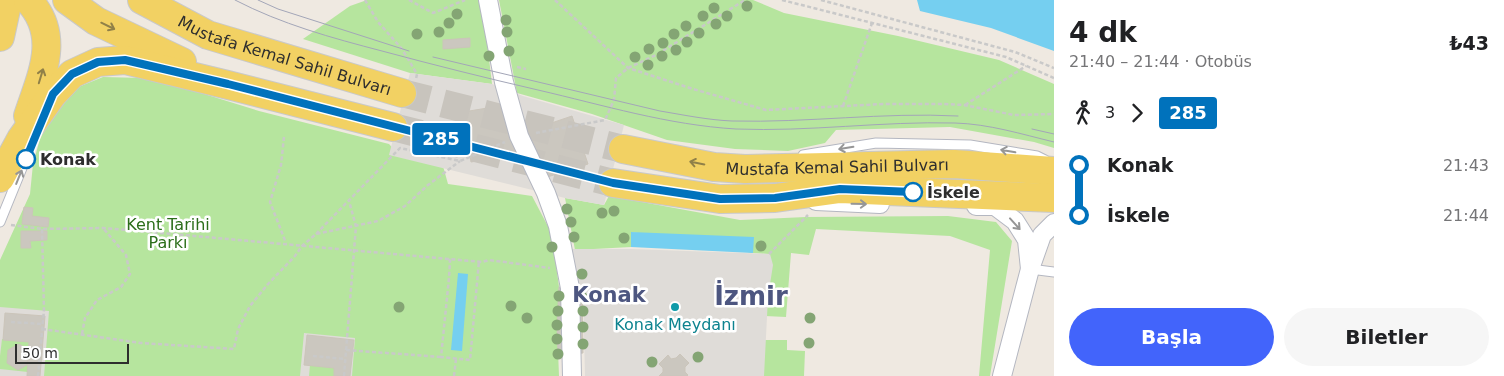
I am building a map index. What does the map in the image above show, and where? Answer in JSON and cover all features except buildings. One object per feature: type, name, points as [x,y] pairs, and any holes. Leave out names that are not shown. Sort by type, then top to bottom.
[{"type":"main road","points":[[0,37],[8,0]]},
{"type":"main road","points":[[28,0],[36,9],[42,21],[47,42],[31,137]]},
{"type":"main road","points":[[67,0],[96,21],[228,84]]},
{"type":"main road","name":"Mustafa Kemal Sahil Bulvarı","points":[[142,0],[208,35],[402,93]]},
{"type":"main road","points":[[0,178],[31,137],[53,94],[72,74],[98,62],[125,60],[228,84],[393,127]]},
{"type":"main road","name":"Mustafa Kemal Sahil Bulvarı","points":[[623,149],[714,167],[745,169],[954,164],[1054,171]]},
{"type":"main road","name":"Mustafa Kemal Sahil Bulvarı","points":[[613,183],[720,199],[775,198],[840,189],[1054,198]]},
{"type":"street","points":[[488,0],[504,82],[519,136],[546,193],[558,226],[570,288],[572,376]]},
{"type":"street","points":[[775,198],[825,202],[994,206],[1015,221],[1027,240],[1030,269]]},
{"type":"street","points":[[1002,376],[1030,269],[1042,236],[1054,223]]},
{"type":"lane","points":[[4,224],[31,137]]},
{"type":"lane","points":[[745,169],[789,157],[876,143],[970,145],[1037,156],[1054,164]]},
{"type":"lane","points":[[1030,269],[1054,272]]},
{"type":"path","points":[[410,0],[433,13],[465,0]]},
{"type":"path","points":[[555,0],[628,68],[693,90],[766,110],[944,104],[964,105],[1014,115],[1054,114]]},
{"type":"path","points":[[316,234],[378,221],[405,206],[428,185],[460,161],[519,136],[605,120],[614,100],[616,78],[628,68],[656,55],[745,0]]},
{"type":"path","points":[[782,0],[1006,58],[1054,78]]},
{"type":"path","points":[[821,0],[1015,52],[1054,68]]},
{"type":"path","points":[[843,106],[872,23]]},
{"type":"path","points":[[964,105],[1026,66]]},
{"type":"path","points":[[284,138],[281,165],[270,202],[286,243]]},
{"type":"path","points":[[42,329],[141,343],[234,348],[238,329],[250,306],[268,284],[296,256],[302,246],[400,148],[460,161]]},
{"type":"path","points":[[344,376],[356,226],[349,200]]},
{"type":"path","points":[[769,254],[806,217],[825,202]]},
{"type":"path","points":[[4,224],[42,229],[103,228],[449,259],[489,260],[567,270]]},
{"type":"path","points":[[82,334],[86,318],[97,300],[121,287],[130,274],[126,255],[103,228]]},
{"type":"path","points":[[38,376],[44,310],[42,229]]},
{"type":"path","points":[[441,358],[449,278],[449,259]]},
{"type":"path","points":[[346,350],[470,360],[479,261]]},
{"type":"path","points":[[11,322],[42,324]]},
{"type":"path","points":[[313,356],[345,359]]},
{"type":"path","points":[[454,376],[456,359]]},
{"type":"green space","points":[[367,0],[482,0],[492,84],[410,73],[303,39],[350,6]]},
{"type":"green space","points":[[499,0],[753,0],[784,13],[898,36],[999,60],[1054,84],[1054,148],[1034,142],[950,127],[836,130],[825,143],[788,151],[735,149],[667,140],[592,114],[517,93]]},
{"type":"green space","name":"Kent Tarihi Parkı","points":[[103,77],[143,78],[188,89],[259,111],[389,144],[400,156],[443,166],[448,184],[532,196],[552,234],[559,287],[557,325],[559,376],[0,376],[0,260],[30,194],[33,164],[41,135],[54,111],[76,88]]},
{"type":"green space","points":[[609,196],[740,220],[806,217],[948,216],[996,222],[1012,241],[990,376],[979,376],[990,250],[950,236],[816,229],[809,255],[791,253],[786,317],[765,316],[772,264],[769,254],[753,253],[632,232],[631,247],[575,250],[565,198],[604,205]]},
{"type":"green space","points":[[764,340],[787,340],[787,350],[805,351],[804,376],[763,376]]},
{"type":"shaded area","points":[[410,73],[492,84],[523,96],[624,125],[604,205],[565,198],[389,155]]},
{"type":"shaded area","name":"Konak Meydanı","points":[[563,249],[631,249],[770,254],[773,265],[768,297],[764,376],[585,376],[583,290],[571,288]]},
{"type":"shaded area","points":[[0,307],[49,311],[44,376],[0,376],[0,369],[28,372],[31,342],[2,339],[0,356]]},
{"type":"shaded area","points":[[304,333],[355,338],[352,376],[335,376],[336,368],[310,365],[309,376],[300,376]]},
{"type":"water","points":[[917,0],[1054,0],[1054,51],[991,28],[920,11]]},
{"type":"water","points":[[631,232],[754,237],[753,253],[631,247]]},
{"type":"water","points":[[458,273],[468,274],[462,351],[451,350]]},
{"type":"tunnel","points":[[402,93],[623,149]]},
{"type":"tunnel","points":[[393,127],[613,183]]},
{"type":"tram line","points":[[235,0],[252,9],[307,30],[344,41],[499,81],[661,119],[711,127],[763,130],[955,123],[993,127],[1054,142]]},
{"type":"tram line","points":[[258,0],[278,9],[409,51]]},
{"type":"tram line","points":[[433,57],[660,111],[714,120],[760,121],[902,115],[958,116]]},
{"type":"tram line","points":[[1032,129],[1054,134]]},
{"type":"bus line","name":"285","points":[[26,159],[53,94],[72,74],[98,62],[125,60],[228,84],[613,183],[720,199],[775,198],[840,189],[913,192]]},
{"type":"place","name":"Konak","points":[[26,159]]},
{"type":"place","name":"İskele","points":[[913,192]]},
{"type":"place","name":"Konak Meydanı","points":[[675,307]]},
{"type":"district","name":"Konak","points":[[609,295]]},
{"type":"district","name":"İzmir","points":[[751,296]]}]
